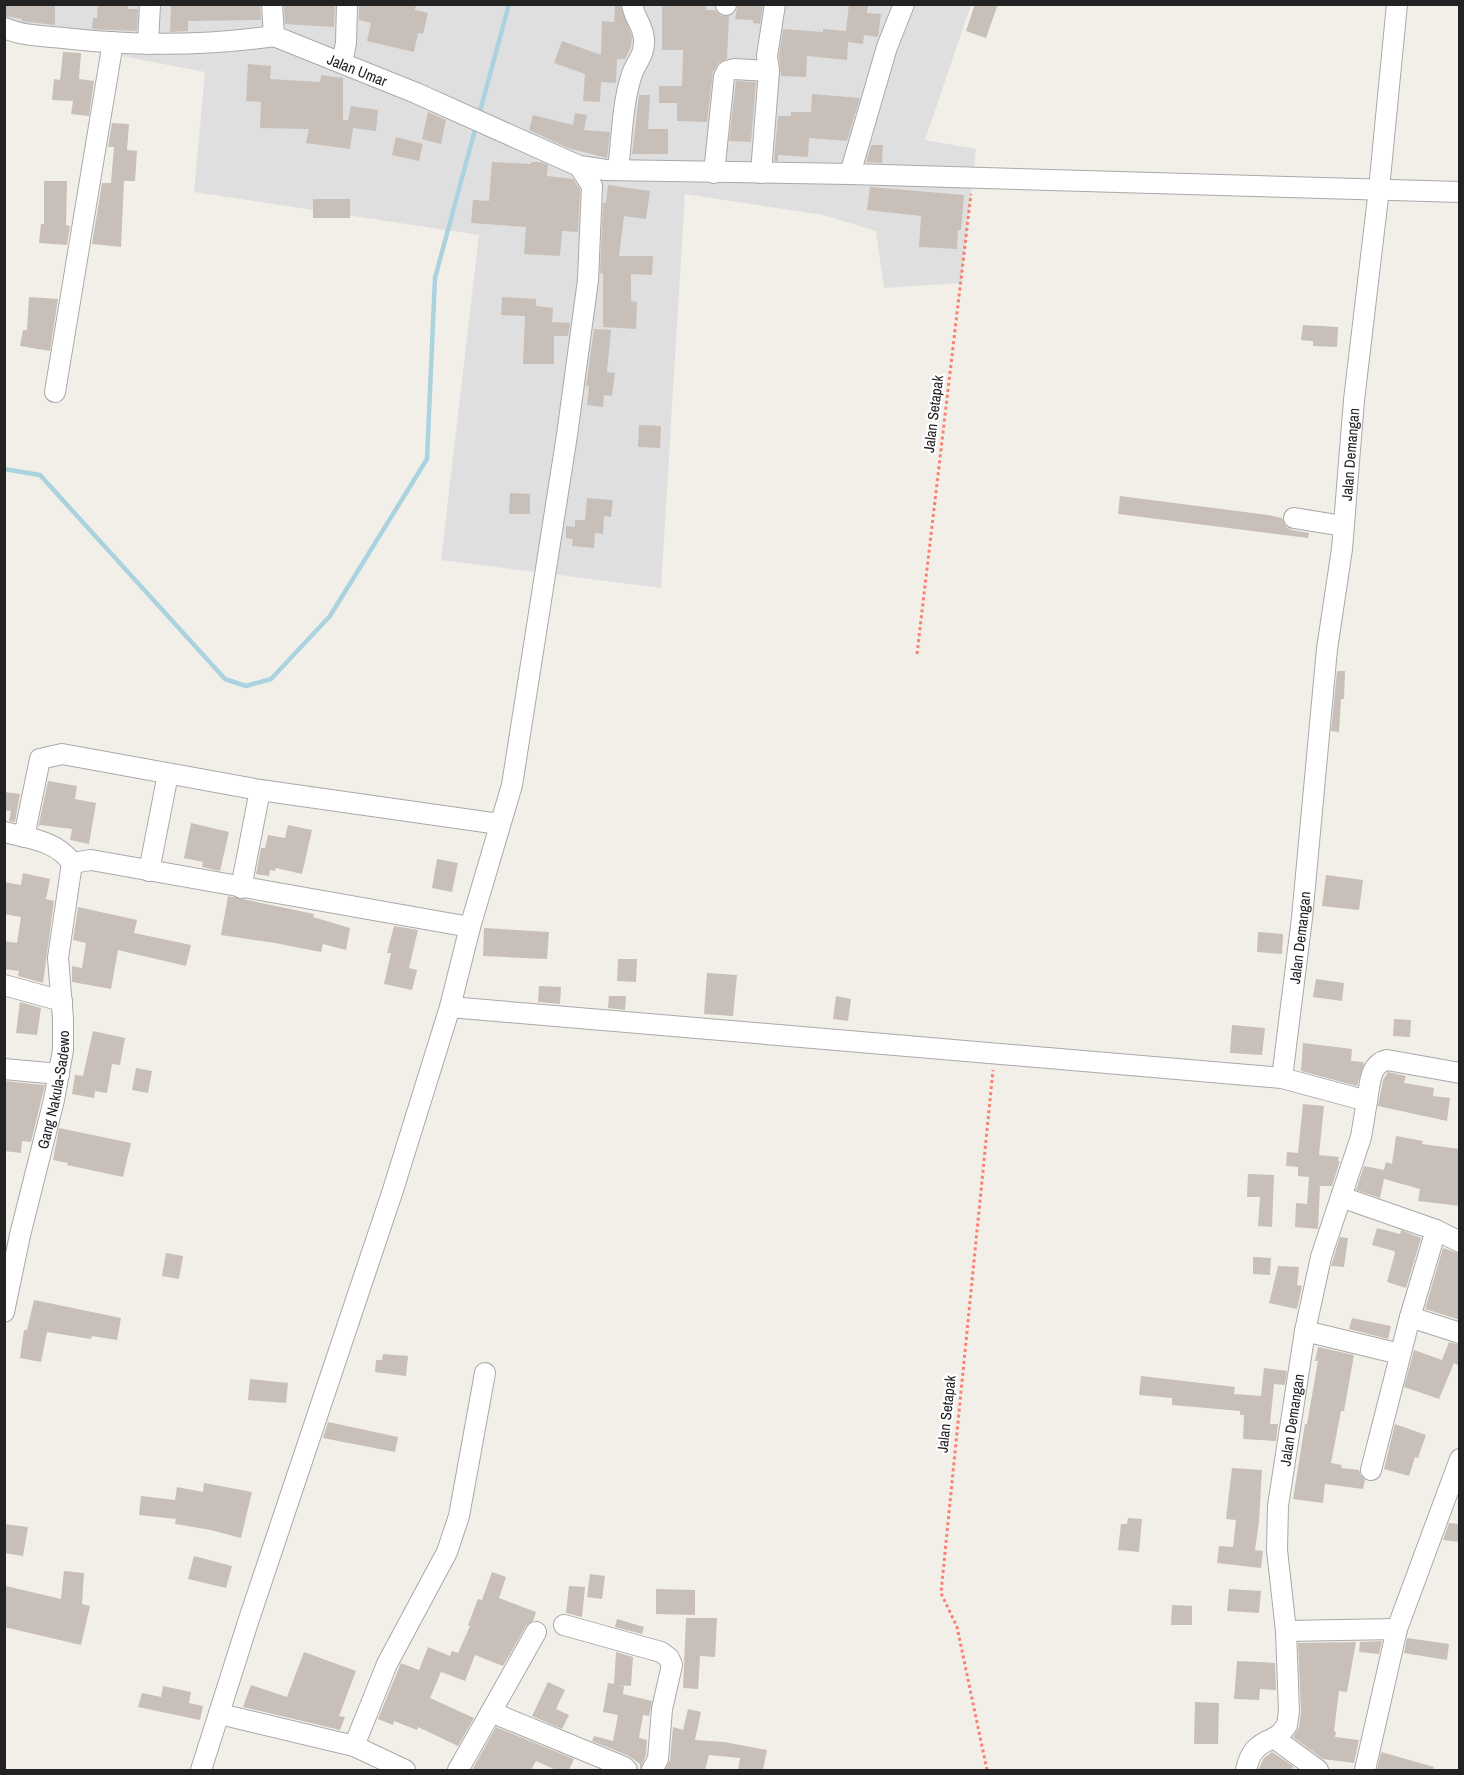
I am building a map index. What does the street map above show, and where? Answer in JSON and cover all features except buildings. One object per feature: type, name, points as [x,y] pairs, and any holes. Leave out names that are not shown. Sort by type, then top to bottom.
[{"type":"street","points":[[148,44],[150,4]]},
{"type":"street","points":[[4,28],[22,34],[108,44],[113,42],[148,44],[232,42],[274,36],[272,4]]},
{"type":"street","points":[[342,62],[346,42],[347,4]]},
{"type":"street","points":[[592,186],[612,169],[631,74],[643,52],[642,26],[636,18],[632,4]]},
{"type":"street","points":[[761,173],[769,71],[767,56],[775,4]]},
{"type":"street","points":[[850,174],[887,47],[904,4]]},
{"type":"street","name":"Jalan Demangan","points":[[1282,1078],[1302,918],[1325,659],[1338,580],[1354,400],[1379,189],[1397,4]]},
{"type":"street","name":"Jalan Umar","points":[[274,36],[342,62],[579,166],[714,173],[850,174],[1460,192]]},
{"type":"street","points":[[55,392],[113,42]]},
{"type":"street","points":[[714,173],[724,77],[727,71],[734,69],[769,71]]},
{"type":"street","points":[[201,1770],[249,1619],[393,1190],[450,1007],[470,927],[512,785],[567,435],[588,280],[592,186],[579,166]]},
{"type":"street","points":[[1294,518],[1343,526]]},
{"type":"street","points":[[24,837],[40,759],[62,754],[260,790],[499,824]]},
{"type":"street","points":[[149,871],[168,774]]},
{"type":"street","points":[[241,888],[260,790]]},
{"type":"street","points":[[4,832],[58,848],[72,863],[90,860],[470,927]]},
{"type":"street","name":"Gang Nakula-Sadewo","points":[[4,1312],[12,1234],[59,1074],[64,1034],[58,958],[72,863]]},
{"type":"street","points":[[4,985],[62,1001]]},
{"type":"street","points":[[450,1007],[1282,1078],[1367,1101]]},
{"type":"street","name":"Jalan Demangan","points":[[1274,1738],[1284,1731],[1288,1718],[1286,1631],[1277,1550],[1278,1506],[1305,1331],[1324,1244],[1361,1137],[1374,1068],[1382,1061],[1388,1060],[1460,1073]]},
{"type":"street","points":[[4,1069],[59,1074]]},
{"type":"street","points":[[1341,1197],[1436,1230],[1460,1242]]},
{"type":"street","points":[[1371,1470],[1410,1317],[1436,1230]]},
{"type":"street","points":[[1410,1317],[1460,1333]]},
{"type":"street","points":[[1305,1331],[1400,1354]]},
{"type":"street","points":[[354,1746],[378,1683],[447,1552],[459,1516],[485,1373]]},
{"type":"street","points":[[1365,1770],[1397,1629],[1460,1459]]},
{"type":"street","points":[[564,1625],[661,1652],[669,1658],[672,1665],[662,1709],[658,1759],[652,1770]]},
{"type":"street","points":[[1286,1631],[1397,1629]]},
{"type":"street","points":[[459,1770],[536,1632]]},
{"type":"street","points":[[491,1712],[627,1770]]},
{"type":"street","points":[[220,1714],[354,1746],[405,1770]]},
{"type":"street","points":[[1246,1770],[1250,1755],[1255,1748],[1274,1738],[1318,1770]]},
{"type":"path","name":"Jalan Setapak","points":[[917,654],[973,178]]},
{"type":"path","name":"Jalan Setapak","points":[[987,1770],[957,1627],[940,1593],[995,1054]]},
{"type":"shaded area","points":[[4,5],[971,5],[925,140],[976,149],[961,283],[884,288],[876,231],[823,215],[685,194],[661,588],[441,560],[479,235],[194,192],[205,72],[5,34]]},
{"type":"waterway","points":[[479,115],[509,4]]},
{"type":"waterway","points":[[4,469],[40,475],[225,679],[246,686],[271,679],[330,616],[427,459],[435,278],[476,126]]}]
